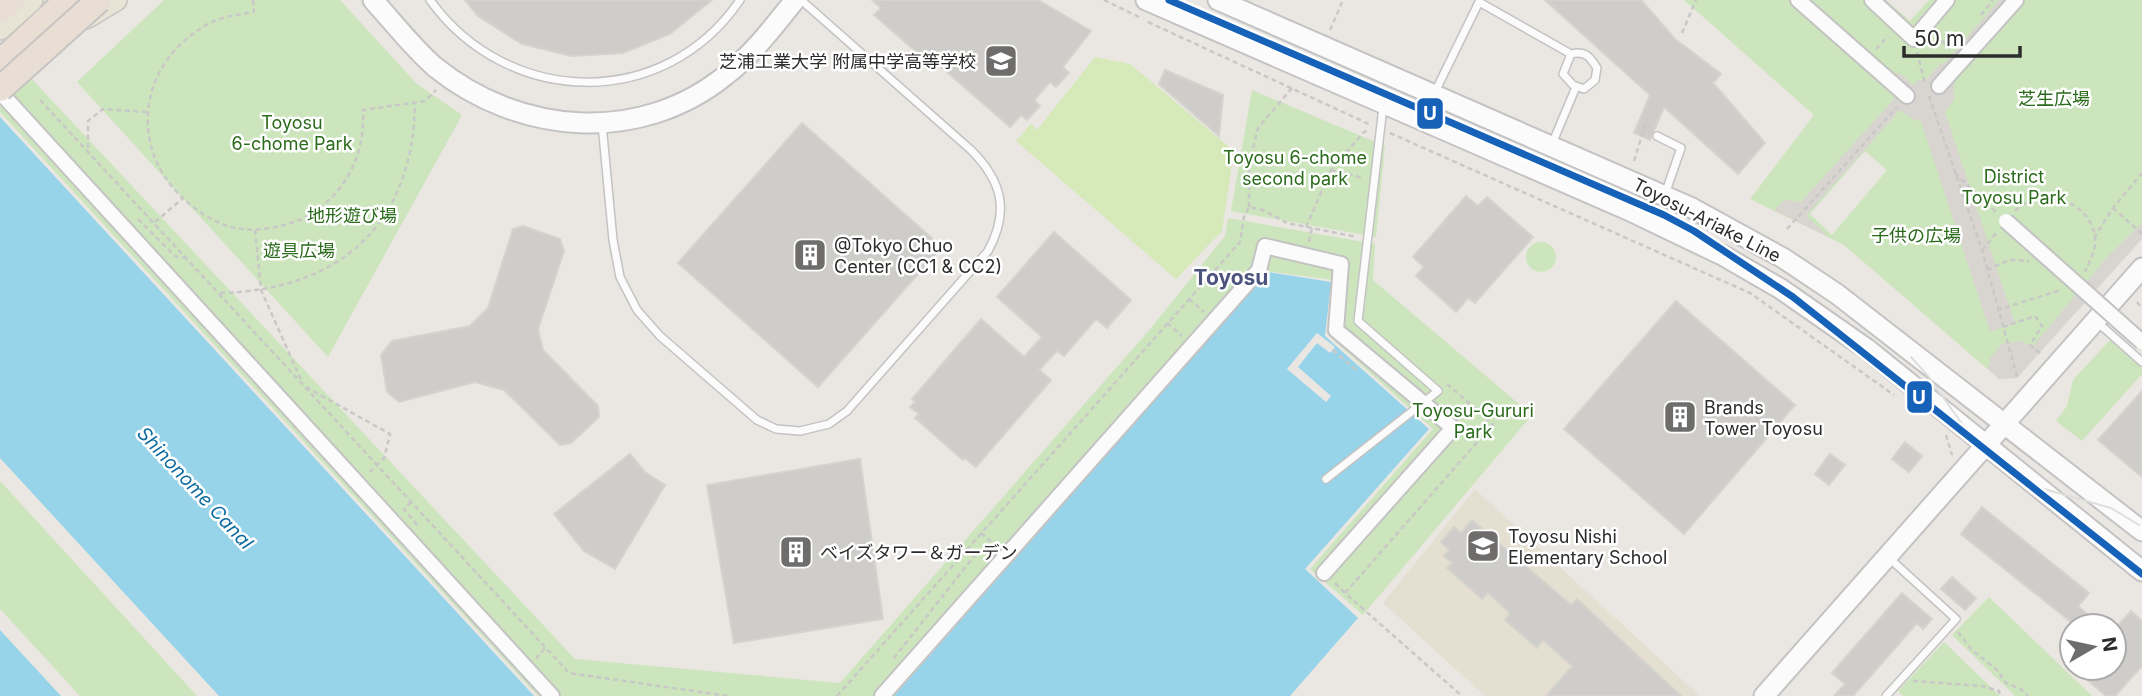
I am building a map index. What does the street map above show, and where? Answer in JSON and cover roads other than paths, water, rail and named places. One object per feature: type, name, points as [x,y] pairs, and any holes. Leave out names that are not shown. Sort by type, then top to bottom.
[{"type":"highway","points":[[0,11],[12,0]]},
{"type":"highway","points":[[7,54],[47,0]]},
{"type":"highway","points":[[7,54],[67,0]]},
{"type":"highway","points":[[0,91],[99,0]]},
{"type":"main road","points":[[0,29],[32,0]]},
{"type":"main road","points":[[0,76],[7,54],[116,0]]},
{"type":"main road","points":[[373,0],[434,65],[474,94],[519,113],[569,124],[602,123],[650,115],[701,93],[727,75],[760,42],[795,0]]},
{"type":"main road","name":"Toyosu-Ariake Line","points":[[1146,0],[1639,215],[1724,256],[1781,289],[1867,349],[2142,571]]},
{"type":"main road","name":"Toyosu-Ariake Line","points":[[1218,0],[1692,208],[1783,258],[1837,294],[2142,531]]},
{"type":"main road","points":[[1764,696],[2142,268]]},
{"type":"street","points":[[1798,0],[1907,96]]},
{"type":"street","points":[[1872,0],[1913,39],[1947,0]]},
{"type":"street","points":[[1939,86],[2016,0]]},
{"type":"street","points":[[0,91],[552,696]]},
{"type":"street","points":[[2006,221],[2142,342]]},
{"type":"street","points":[[882,696],[1259,270],[1265,246],[1342,264],[1336,330],[1453,428],[1324,573]]},
{"type":"lane","points":[[430,0],[457,33],[498,61],[546,78],[586,83],[618,80],[640,74],[679,57],[713,32],[740,0]]},
{"type":"lane","points":[[602,123],[613,240],[620,277],[637,310],[660,337],[757,420],[789,432],[812,430],[829,424],[847,411],[988,251],[1000,226],[1000,201],[987,166],[802,0]]},
{"type":"lane","points":[[1434,94],[1479,2],[1570,54],[1578,52],[1589,56],[1597,68],[1595,80],[1584,89],[1576,87],[1563,74],[1570,54]]},
{"type":"lane","points":[[1552,146],[1576,87]]},
{"type":"lane","points":[[1326,479],[1438,391],[1358,321],[1383,103]]},
{"type":"lane","points":[[1657,136],[1681,148],[1665,195]]},
{"type":"lane","points":[[2096,320],[2142,362]]},
{"type":"lane","points":[[1886,696],[1956,619],[1887,557]]},
{"type":"water","name":"Shinonome Canal","points":[[0,117],[534,696],[219,696],[0,458]]},
{"type":"water","points":[[1268,272],[1331,282],[1325,336],[1429,429],[1305,569],[1358,618],[1290,696],[894,696]]},
{"type":"water","points":[[0,630],[61,696],[0,696]]},
{"type":"tram line","points":[[1911,357],[1928,376],[1975,442]]},
{"type":"tram line","points":[[2014,472],[2044,489],[2111,508],[2139,525]]},
{"type":"place","name":"芝浦工業大学 附属中学高等学校","points":[[1001,61]]},
{"type":"place","name":"@Tokyo Chuo Center (CC1 & CC2)","points":[[810,255]]},
{"type":"place","name":"Brands Tower Toyosu","points":[[1680,417]]},
{"type":"place","name":"Toyosu Nishi Elementary School","points":[[1483,546]]},
{"type":"place","name":"ベイズタワー＆ガーデン","points":[[796,552]]},
{"type":"district","name":"Toyosu","points":[[1231,277]]},
{"type":"park label","name":"芝生広場","points":[[2054,98]]},
{"type":"park label","name":"Toyosu 6-chome Park","points":[[292,132]]},
{"type":"park label","name":"Toyosu 6-chome second park","points":[[1295,167]]},
{"type":"park label","name":"District Toyosu Park","points":[[2014,186]]},
{"type":"park label","name":"地形遊び場","points":[[352,215]]},
{"type":"park label","name":"子供の広場","points":[[1916,235]]},
{"type":"park label","name":"遊具広場","points":[[299,250]]},
{"type":"park label","name":"Toyosu-Gururi Park","points":[[1473,420]]}]
